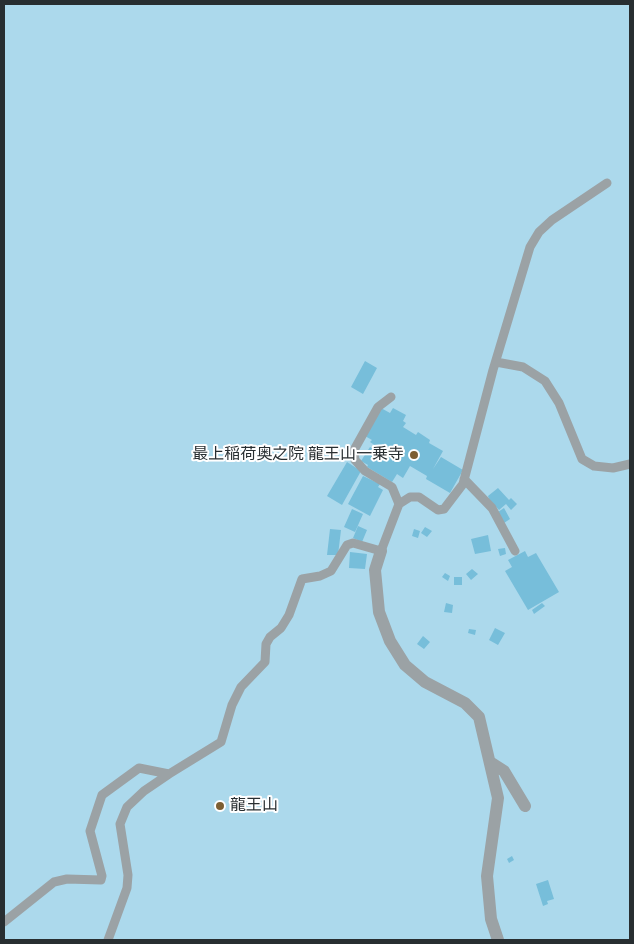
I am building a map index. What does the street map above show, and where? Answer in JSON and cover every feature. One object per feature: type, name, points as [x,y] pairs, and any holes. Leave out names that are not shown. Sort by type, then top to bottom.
[{"type":"street","points":[[381,551],[374,570],[379,612],[390,641],[405,665],[412,671],[425,682],[465,703],[479,717],[498,798],[487,876],[491,919],[498,940]]},
{"type":"street","points":[[490,762],[504,771],[525,806]]},
{"type":"lane","points":[[108,940],[127,888],[128,875],[120,824],[127,807],[144,790],[221,742],[232,705],[241,687],[264,662],[266,644],[270,637],[281,628],[289,615],[302,579],[320,576],[330,571],[347,545],[353,543],[381,551],[399,504],[410,497],[418,497],[438,510],[444,509],[464,479],[530,247],[539,232],[552,220],[607,183]]},
{"type":"lane","points":[[496,362],[524,367],[544,381],[559,403],[582,459],[594,466],[613,468],[630,464]]},
{"type":"lane","points":[[391,397],[378,407],[354,450],[355,460],[365,471],[392,487],[399,504]]},
{"type":"lane","points":[[464,479],[492,508],[514,551]]},
{"type":"lane","points":[[4,922],[54,882],[66,879],[101,880],[102,876],[90,831],[102,795],[139,768],[169,774]]},
{"type":"shaded area","points":[[4,4],[630,4],[630,940],[4,940]]},
{"type":"building","points":[[365,361],[377,368],[363,394],[351,387]]},
{"type":"building","points":[[381,408],[390,413],[393,408],[406,415],[403,421],[406,423],[403,427],[416,435],[418,432],[430,440],[429,443],[443,451],[433,469],[441,457],[463,470],[450,493],[426,479],[427,476],[410,466],[403,478],[397,474],[392,482],[367,467],[368,465],[361,461],[370,447],[380,453],[382,450],[365,436]]},
{"type":"building","points":[[347,462],[361,471],[342,505],[327,496]]},
{"type":"building","points":[[363,476],[380,484],[378,487],[383,490],[370,516],[348,504]]},
{"type":"building","points":[[498,488],[509,500],[511,498],[517,504],[511,510],[506,504],[499,510],[489,499],[488,496]]},
{"type":"building","points":[[504,508],[510,519],[504,523],[498,512]]},
{"type":"building","points":[[352,509],[363,514],[355,532],[344,527]]},
{"type":"building","points":[[358,526],[367,530],[362,542],[353,538]]},
{"type":"building","points":[[425,527],[432,531],[427,537],[421,533]]},
{"type":"building","points":[[330,529],[341,530],[338,555],[327,555]]},
{"type":"building","points":[[414,529],[420,531],[418,538],[412,536]]},
{"type":"building","points":[[488,535],[491,551],[475,554],[471,539]]},
{"type":"building","points":[[505,548],[506,554],[500,556],[498,549]]},
{"type":"building","points":[[525,551],[528,557],[536,553],[559,592],[528,610],[505,571],[512,567],[508,560]]},
{"type":"building","points":[[350,552],[367,554],[365,569],[349,568]]},
{"type":"building","points":[[472,569],[478,574],[471,580],[466,574]]},
{"type":"building","points":[[445,573],[450,576],[448,581],[442,577]]},
{"type":"building","points":[[454,577],[462,577],[462,585],[454,585]]},
{"type":"building","points":[[446,603],[453,605],[452,613],[444,612]]},
{"type":"building","points":[[542,603],[545,606],[534,614],[532,610]]},
{"type":"building","points":[[495,628],[505,633],[498,645],[489,640]]},
{"type":"building","points":[[469,629],[476,630],[475,635],[468,633]]},
{"type":"building","points":[[423,636],[430,642],[424,649],[417,644]]},
{"type":"building","points":[[512,856],[514,860],[509,863],[507,859]]},
{"type":"building","points":[[548,880],[554,899],[547,901],[548,904],[543,906],[536,884]]},
{"type":"place","name":"最上稲荷奥之院 龍王山一乗寺","points":[[414,455]]},
{"type":"place","name":"龍王山","points":[[220,806]]}]
